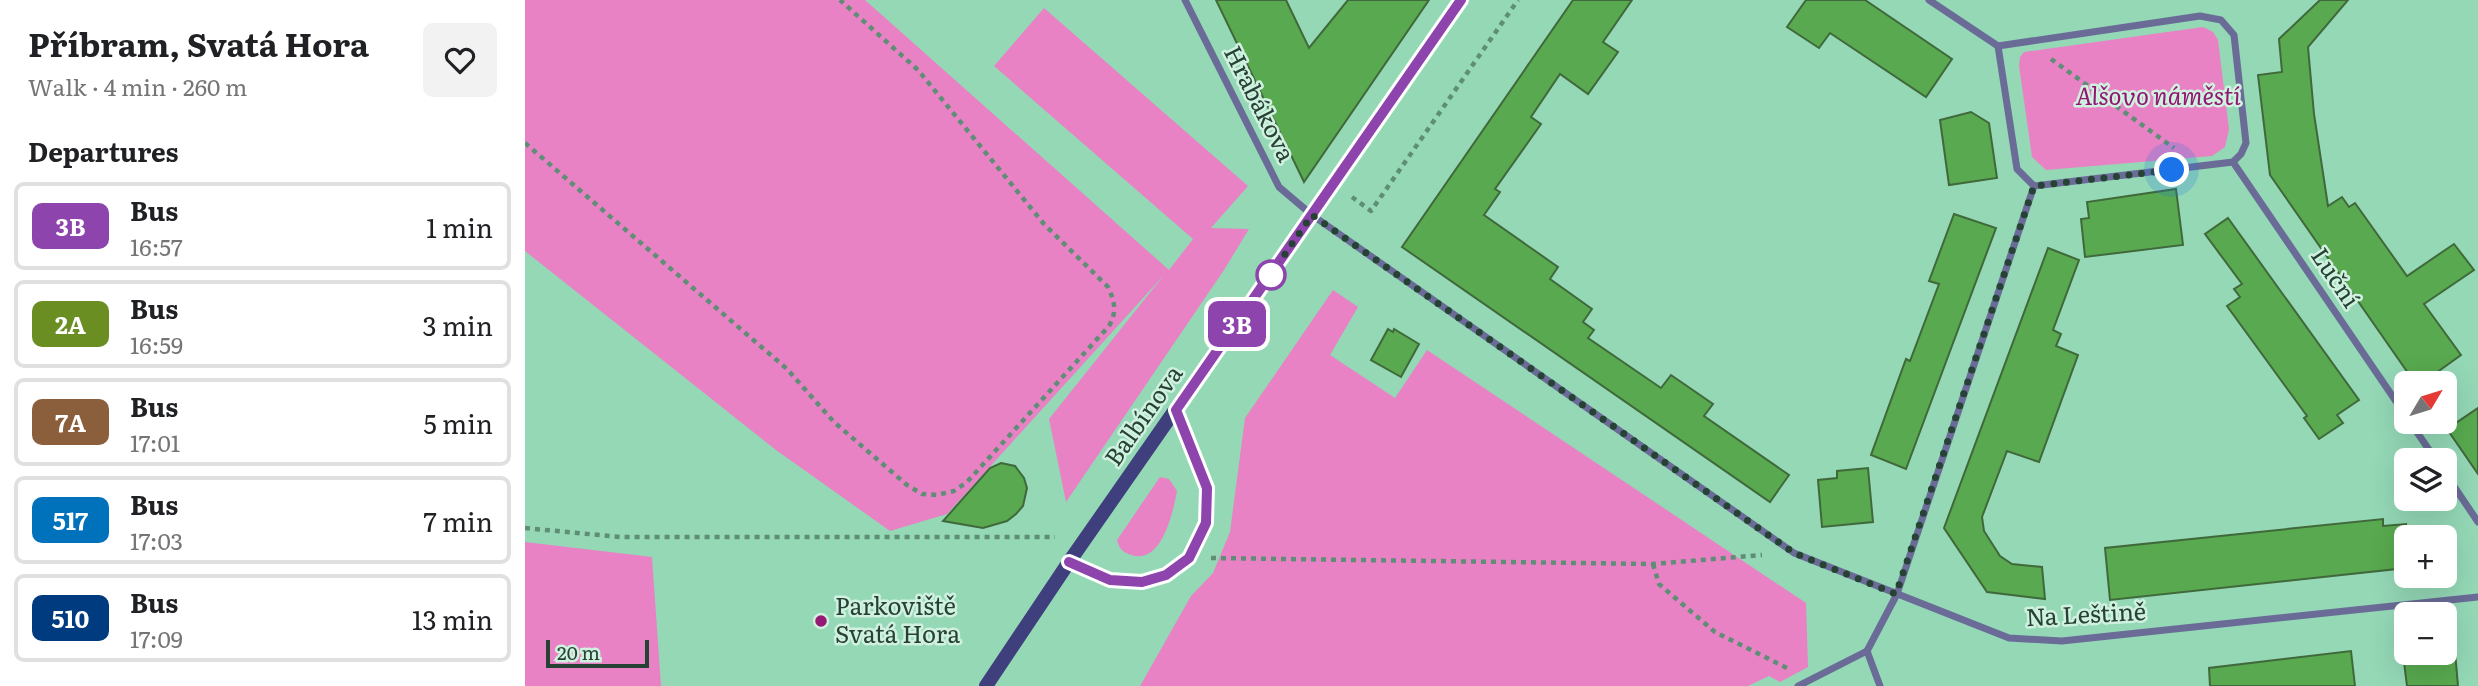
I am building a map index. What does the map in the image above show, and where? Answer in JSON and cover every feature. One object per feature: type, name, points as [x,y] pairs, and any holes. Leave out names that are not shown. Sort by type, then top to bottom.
[{"type":"main road","name":"Balbínova","points":[[986,686],[1069,562],[1461,0]]},
{"type":"street","name":"Hrabákova","points":[[1185,0],[1279,187],[1312,215]]},
{"type":"street","points":[[1929,0],[1998,46],[2200,16],[2221,20],[2234,35],[2246,143],[2241,155],[2233,162],[2034,186]]},
{"type":"street","points":[[1998,46],[2017,169],[2034,186]]},
{"type":"street","name":"Luční","points":[[2233,162],[2394,398]]},
{"type":"street","points":[[1798,686],[1867,651],[1896,594],[2034,186]]},
{"type":"street","name":"Na Leštině","points":[[1312,215],[1794,553],[2009,638],[2062,641],[2478,597]]},
{"type":"street","points":[[2457,491],[2478,522]]},
{"type":"street","points":[[1867,651],[1880,686]]},
{"type":"lane","points":[[1069,562],[1110,580],[1142,582],[1166,575],[1189,558],[1206,523],[1207,488],[1176,410]]},
{"type":"path","points":[[525,143],[787,369],[834,422],[907,485],[922,494],[937,495],[954,491],[967,482],[1109,327],[1115,315],[1114,300],[1108,287],[1044,224],[918,69],[840,0]]},
{"type":"path","points":[[1335,184],[1371,211],[1518,0]]},
{"type":"path","points":[[2026,41],[2200,167]]},
{"type":"path","points":[[525,528],[620,537],[1088,537]]},
{"type":"path","points":[[1189,558],[1653,564],[1794,553]]},
{"type":"path","points":[[1653,564],[1659,584],[1715,632],[1810,680]]},
{"type":"green space","points":[[525,0],[865,0],[1169,270],[1193,239],[994,66],[1044,8],[1248,186],[1211,228],[1249,229],[1066,502],[1049,419],[1164,275],[947,514],[890,531],[776,450],[525,251]]},
{"type":"green space","name":"Alšovo náměstí","points":[[2203,27],[2213,32],[2218,40],[2229,129],[2225,147],[2212,156],[2046,170],[2032,157],[2019,66],[2024,52]]},
{"type":"green space","points":[[1333,290],[1358,307],[1330,355],[1395,398],[1427,350],[1806,603],[1808,667],[1780,682],[1769,676],[1748,686],[1140,686],[1191,596],[1213,573],[1230,532],[1245,418]]},
{"type":"green space","points":[[1160,477],[1169,479],[1177,491],[1169,523],[1158,545],[1151,552],[1142,556],[1128,554],[1121,549],[1117,540]]},
{"type":"green space","points":[[525,542],[652,557],[661,686],[525,686]]},
{"type":"building","points":[[1216,0],[1286,0],[1309,48],[1348,0],[1429,0],[1304,182]]},
{"type":"building","points":[[1573,0],[1632,0],[1603,42],[1618,52],[1588,94],[1560,74],[1531,117],[1541,124],[1495,189],[1500,192],[1484,215],[1558,267],[1550,279],[1592,309],[1583,322],[1594,330],[1588,338],[1661,388],[1671,375],[1713,404],[1704,416],[1789,475],[1770,502],[1402,247]]},
{"type":"building","points":[[1806,0],[1865,0],[1952,59],[1926,97],[1830,33],[1819,48],[1787,27]]},
{"type":"building","points":[[2320,0],[2348,0],[2308,47],[2314,114],[2328,206],[2342,197],[2349,207],[2355,203],[2407,276],[2454,244],[2474,270],[2424,304],[2461,355],[2439,371],[2407,371],[2270,175],[2258,75],[2282,72],[2279,39]]},
{"type":"building","points":[[1971,112],[1989,123],[1997,178],[1949,185],[1940,120]]},
{"type":"building","points":[[2176,189],[2183,245],[2085,257],[2081,219],[2089,218],[2087,202]]},
{"type":"building","points":[[1954,214],[1996,228],[1906,469],[1871,455],[1906,359],[1910,361],[1939,284],[1929,281]]},
{"type":"building","points":[[2228,218],[2359,400],[2337,415],[2343,423],[2319,439],[2304,418],[2307,416],[2227,306],[2240,297],[2234,289],[2242,284],[2205,234]]},
{"type":"building","points":[[2048,248],[2079,260],[2053,330],[2061,334],[2056,346],[2078,355],[2039,462],[2007,451],[1982,517],[1984,531],[2000,556],[2012,564],[2042,567],[2045,599],[1987,592],[1944,528]]},
{"type":"building","points":[[1388,329],[1393,332],[1394,329],[1419,344],[1401,377],[1371,360]]},
{"type":"building","points":[[2478,408],[2478,474],[2450,434],[2457,434],[2457,422]]},
{"type":"building","points":[[1001,463],[1015,466],[1024,478],[1027,488],[1023,506],[1016,514],[1007,521],[983,528],[943,521],[990,468]]},
{"type":"building","points":[[1868,468],[1873,522],[1822,527],[1818,480],[1837,478],[1837,471]]},
{"type":"building","points":[[2383,519],[2383,526],[2394,525],[2394,569],[2110,600],[2105,548]]},
{"type":"building","points":[[2351,651],[2355,686],[2210,686],[2209,668]]},
{"type":"building","points":[[2404,665],[2456,665],[2458,686],[2407,686]]},
{"type":"bus line","name":"3B","points":[[1069,562],[1110,580],[1142,582],[1166,575],[1189,558],[1206,523],[1207,488],[1176,410],[1461,0]]},
{"type":"place","name":"Parkoviště Svatá Hora","points":[[821,621]]},
{"type":"route","points":[[1271,275],[1267,280],[1312,215],[1794,553],[1896,594],[2034,186],[2172,170]]}]
